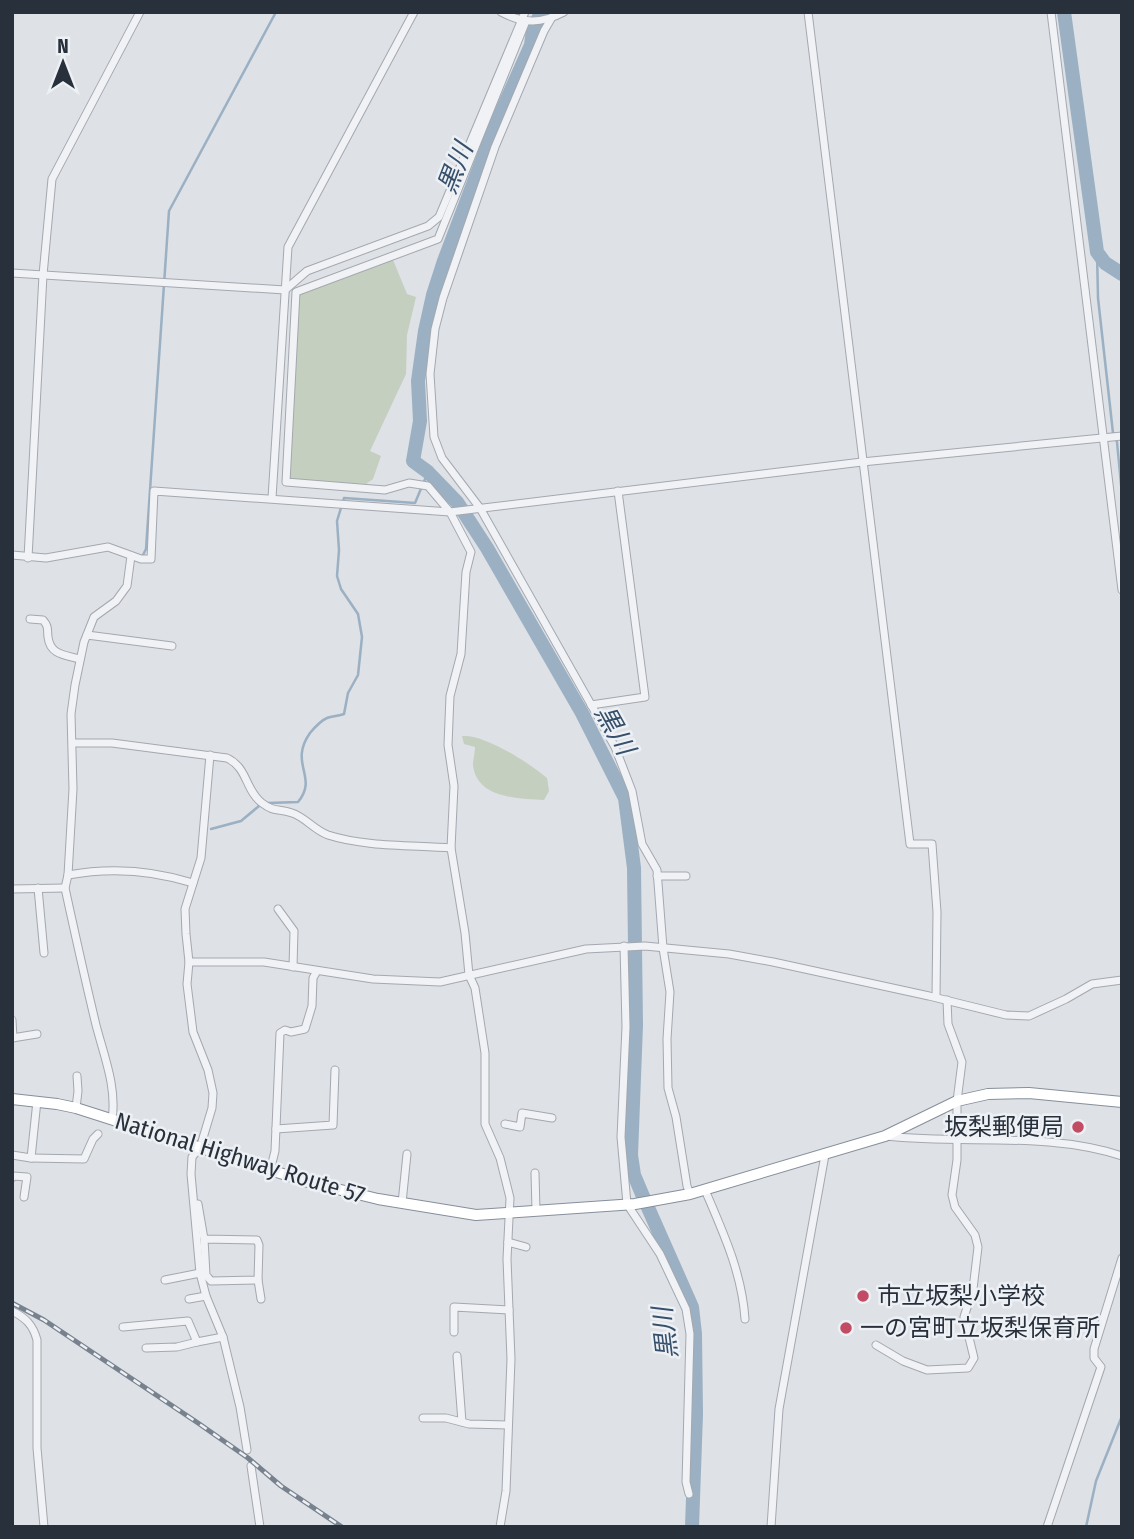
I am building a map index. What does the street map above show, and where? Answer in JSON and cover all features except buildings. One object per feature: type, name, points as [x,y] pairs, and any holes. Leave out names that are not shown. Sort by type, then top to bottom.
[{"type":"highway","name":"National Highway Route 57","points":[[12,1099],[76,1108],[270,1171],[356,1194],[476,1215],[631,1204],[690,1194],[885,1136],[957,1101],[988,1094],[1013,1093],[1121,1102]]},
{"type":"street","points":[[28,558],[43,275],[52,178],[140,12]]},
{"type":"street","points":[[272,498],[288,247],[414,12]]},
{"type":"street","points":[[501,12],[523,18],[553,16],[565,12]]},
{"type":"street","points":[[808,12],[910,844],[932,844],[937,912],[936,997]]},
{"type":"street","points":[[1051,12],[1122,590]]},
{"type":"street","points":[[553,16],[495,147],[435,329],[430,374],[434,437],[442,458],[480,508],[615,747],[632,791],[642,844],[657,870],[663,947],[670,992],[668,1088],[690,1194]]},
{"type":"street","points":[[12,273],[285,290],[307,271],[428,226],[439,217],[523,18]]},
{"type":"street","points":[[500,1527],[506,1491],[511,1359],[508,1242],[510,1198],[500,1158],[485,1124],[485,1053],[475,988],[469,975],[452,848],[454,786],[448,745],[450,696],[461,654],[466,572],[471,552],[450,512],[428,486],[409,482],[385,490],[286,482],[296,292],[438,239],[523,18]]},
{"type":"street","points":[[12,555],[46,558],[107,547],[141,559],[151,559],[154,491],[450,512],[862,462],[1122,436]]},
{"type":"street","points":[[591,705],[645,697],[618,491]]},
{"type":"street","points":[[112,1120],[110,1076],[95,1023],[65,888],[68,875],[74,743],[71,714],[80,659],[94,617],[116,601],[127,586],[131,556]]},
{"type":"street","points":[[30,619],[43,620],[48,626],[48,641],[58,654],[80,659]]},
{"type":"street","points":[[87,635],[172,646]]},
{"type":"street","points":[[74,743],[112,743],[227,758],[236,763],[253,794],[262,803],[275,811],[289,811],[327,835],[377,843],[452,848]]},
{"type":"street","points":[[210,755],[201,858],[185,909],[189,962],[187,984],[193,1032],[208,1070],[213,1093],[212,1108],[200,1148],[192,1157],[191,1174],[204,1239],[206,1275],[211,1281],[258,1280]]},
{"type":"street","points":[[68,875],[111,869],[150,872],[193,883]]},
{"type":"street","points":[[657,876],[682,873]]},
{"type":"street","points":[[38,888],[44,953]]},
{"type":"street","points":[[12,890],[65,888]]},
{"type":"street","points":[[278,909],[294,932],[293,967]]},
{"type":"street","points":[[624,946],[626,1027],[621,1137],[631,1204],[660,1254],[686,1309],[690,1334],[686,1482],[690,1494]]},
{"type":"street","points":[[189,962],[264,962],[317,971],[440,982],[586,949],[663,947],[751,958],[936,997],[1006,1015],[1029,1016],[1092,984],[1122,980]]},
{"type":"street","points":[[270,1171],[275,1151],[280,1033],[285,1030],[291,1032],[305,1029],[312,1006],[313,978],[317,971]]},
{"type":"street","points":[[876,1345],[903,1361],[927,1370],[968,1368],[973,1361],[974,1354],[964,1317],[974,1289],[978,1247],[975,1235],[955,1207],[952,1195],[957,1160],[957,1101],[962,1062],[957,1042],[948,1024],[947,1000]]},
{"type":"street","points":[[12,1020],[13,1038],[37,1034]]},
{"type":"street","points":[[276,1129],[333,1125],[335,1070]]},
{"type":"street","points":[[76,1108],[77,1076]]},
{"type":"street","points":[[31,1158],[37,1101]]},
{"type":"street","points":[[505,1124],[520,1127],[522,1113],[552,1118]]},
{"type":"street","points":[[12,1155],[84,1159],[98,1134]]},
{"type":"street","points":[[885,1136],[1069,1143],[1122,1156]]},
{"type":"street","points":[[402,1203],[407,1154]]},
{"type":"street","points":[[771,1527],[779,1409],[825,1155]]},
{"type":"street","points":[[534,1173],[536,1211]]},
{"type":"street","points":[[12,1178],[27,1177],[24,1198]]},
{"type":"street","points":[[193,1186],[200,1273],[206,1296],[223,1337],[247,1450]]},
{"type":"street","points":[[705,1190],[738,1270],[744,1294],[745,1319]]},
{"type":"street","points":[[204,1239],[257,1240],[261,1299]]},
{"type":"street","points":[[508,1242],[526,1247]]},
{"type":"street","points":[[1047,1527],[1101,1367],[1094,1358],[1094,1349],[1122,1258]]},
{"type":"street","points":[[165,1280],[200,1273]]},
{"type":"street","points":[[189,1298],[206,1296]]},
{"type":"street","points":[[454,1332],[454,1307],[509,1310]]},
{"type":"street","points":[[12,1311],[24,1317],[33,1327],[37,1340],[37,1448],[44,1527]]},
{"type":"street","points":[[123,1327],[188,1321],[197,1342]]},
{"type":"street","points":[[146,1349],[177,1347],[223,1337]]},
{"type":"street","points":[[457,1356],[463,1422]]},
{"type":"street","points":[[423,1418],[508,1425]]},
{"type":"street","points":[[251,1466],[260,1527]]},
{"type":"green space","points":[[393,260],[407,294],[416,297],[407,335],[406,374],[370,451],[381,456],[373,479],[366,484],[289,479],[298,293]]},
{"type":"green space","points":[[462,736],[494,744],[547,778],[549,791],[544,800],[500,795],[482,785],[473,765],[475,747],[464,744]]},
{"type":"waterway","points":[[143,555],[146,549],[169,211],[276,12]]},
{"type":"waterway","name":"黒川","points":[[541,12],[533,30],[531,45],[495,126],[433,295],[418,381],[420,421],[413,461],[428,472],[457,502],[487,548],[582,713],[625,798],[634,868],[636,1025],[631,1155],[634,1175],[692,1307],[696,1414],[692,1527]]},
{"type":"waterway","points":[[1064,12],[1097,252],[1105,263],[1122,274]]},
{"type":"waterway","points":[[1097,252],[1098,298],[1122,495]]},
{"type":"waterway","points":[[211,829],[241,821],[259,806],[268,803],[298,802],[304,793],[304,744],[322,721],[344,714],[348,693],[358,675],[362,637],[358,614],[341,589],[337,576],[337,521],[344,498],[415,503],[428,472]]},
{"type":"waterway","points":[[1086,1527],[1096,1481],[1122,1416]]},
{"type":"railway","points":[[12,1303],[44,1320],[198,1423],[248,1458],[281,1486],[342,1527]]},
{"type":"place","name":"坂梨郵便局","points":[[1078,1127]]},
{"type":"place","name":"市立坂梨小学校","points":[[863,1296]]},
{"type":"place","name":"一の宮町立坂梨保育所","points":[[846,1328]]}]
